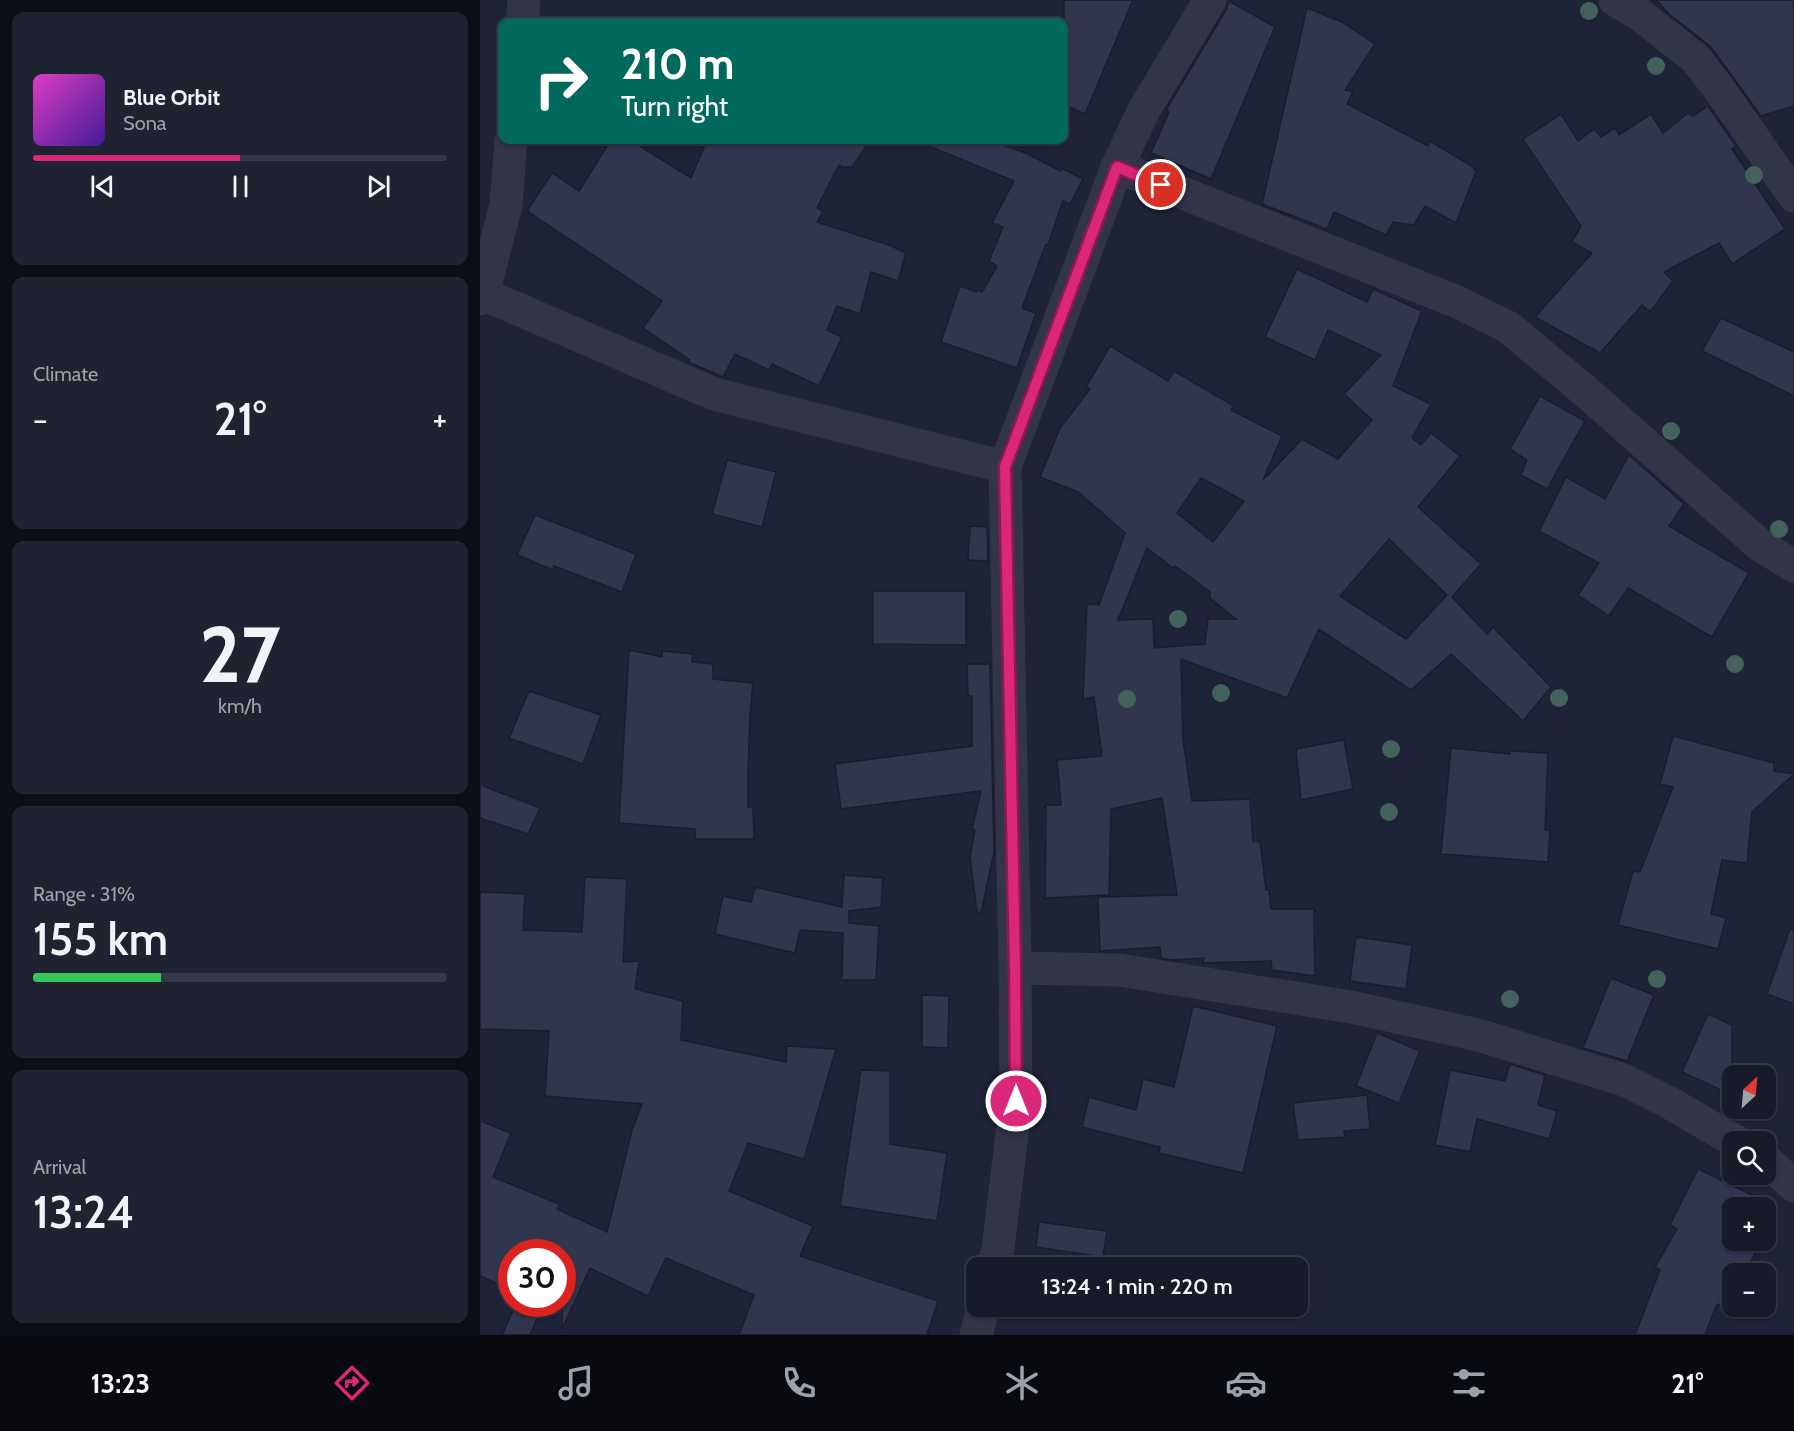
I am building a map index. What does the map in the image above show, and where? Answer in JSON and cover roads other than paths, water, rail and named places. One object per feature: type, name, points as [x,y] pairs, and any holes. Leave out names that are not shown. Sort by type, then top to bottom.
[{"type":"street","points":[[522,18],[524,0]]},
{"type":"street","points":[[996,1257],[1016,1101],[1005,467],[1117,167],[1144,110],[1210,0]]},
{"type":"street","points":[[1615,0],[1648,20],[1695,58],[1794,196]]},
{"type":"street","points":[[511,144],[506,205],[482,296],[714,394],[1005,467]]},
{"type":"street","points":[[1117,167],[1455,301],[1508,327],[1594,399],[1761,546],[1794,566]]},
{"type":"street","points":[[1015,968],[1119,970],[1351,1007],[1478,1035],[1624,1080],[1722,1133]]},
{"type":"street","points":[[1776,1169],[1794,1186]]},
{"type":"street","points":[[976,1335],[981,1317]]}]
